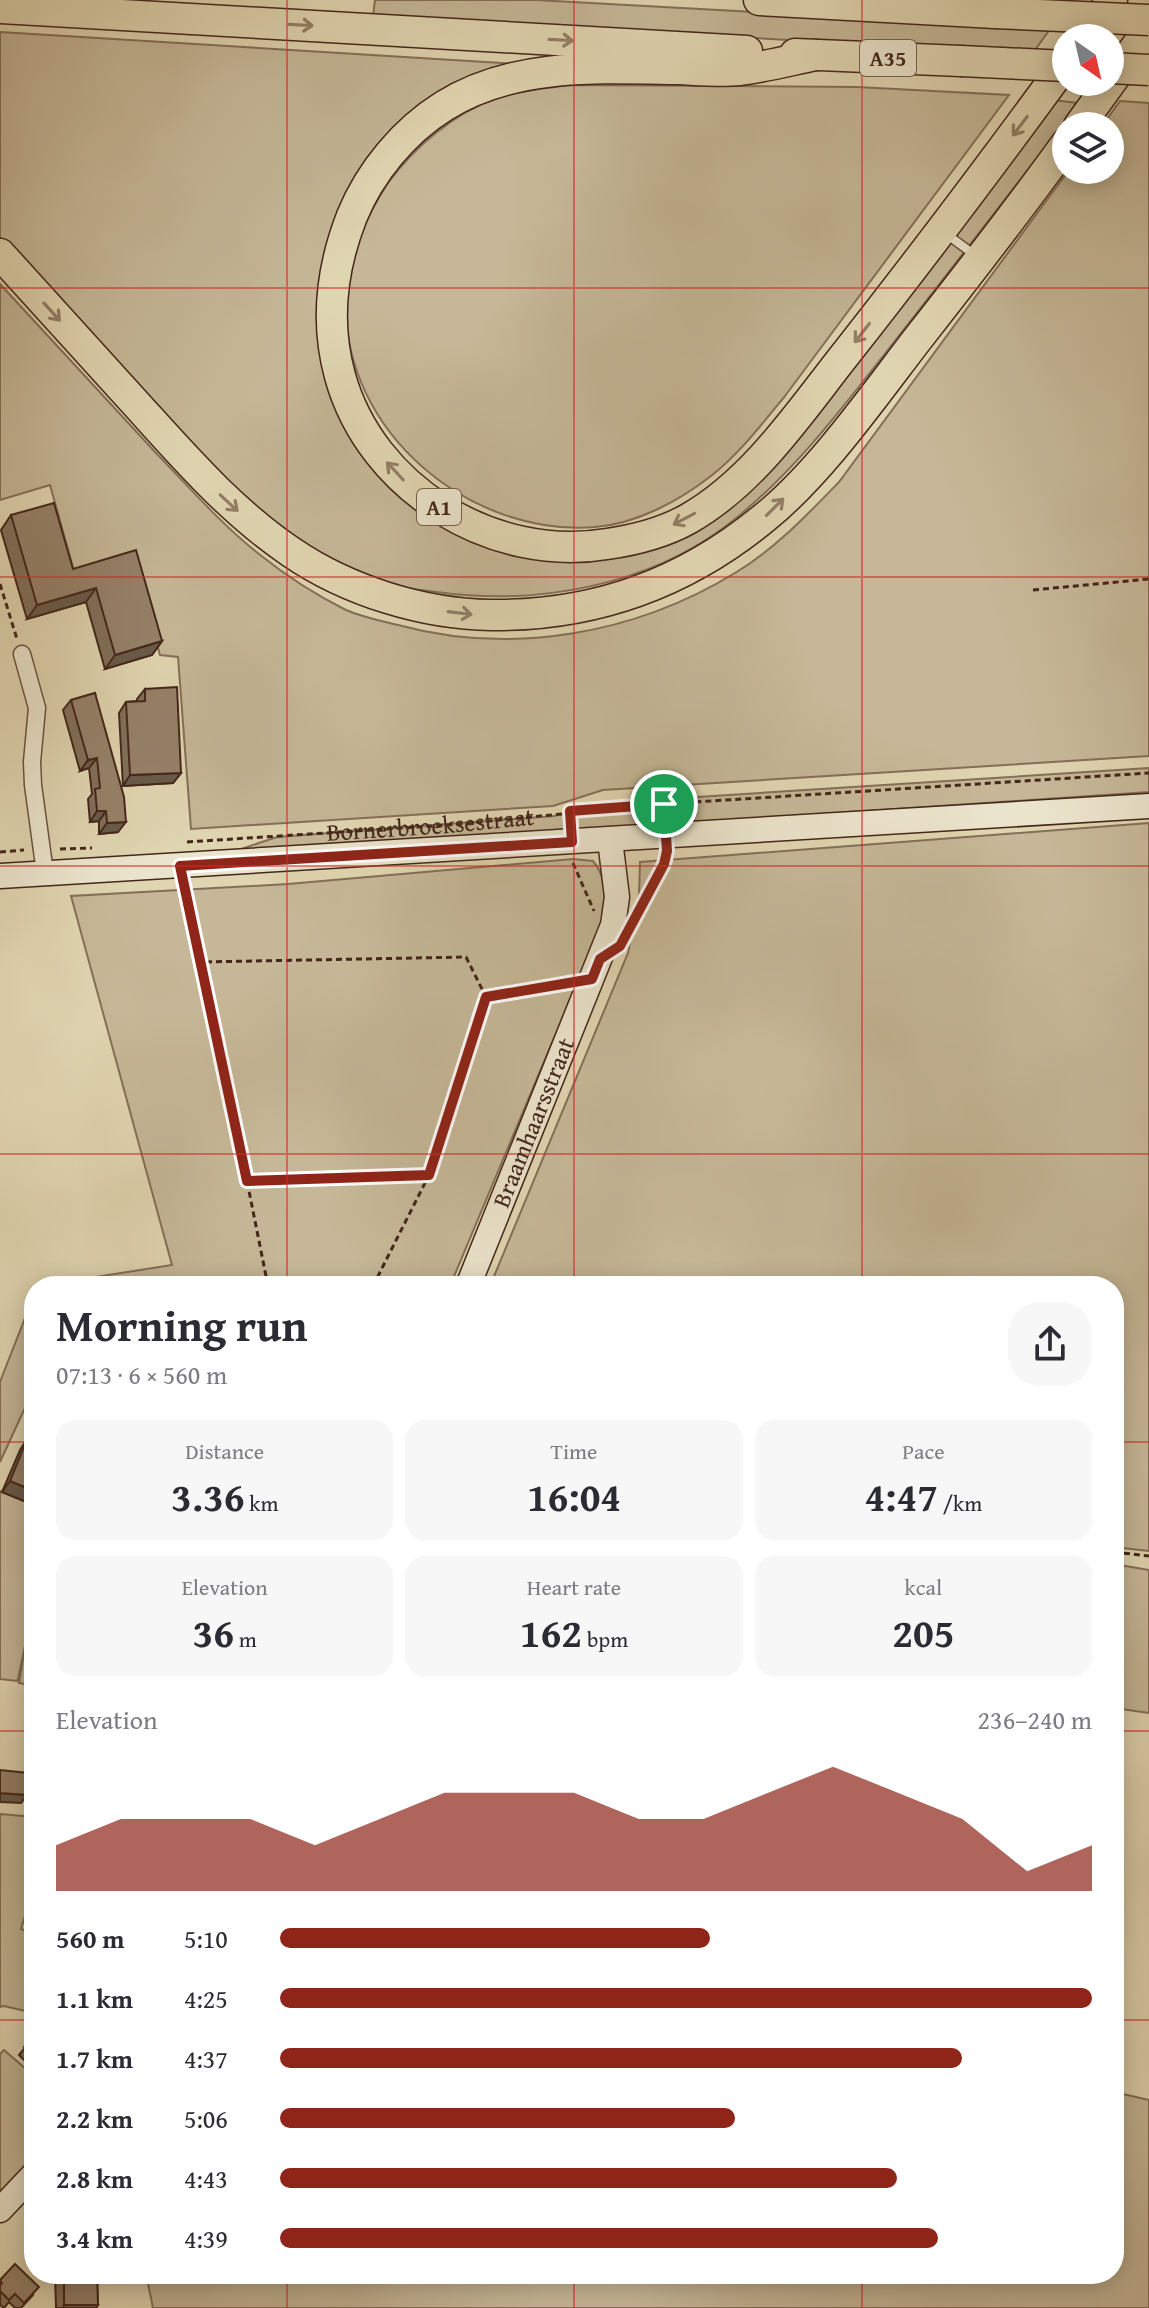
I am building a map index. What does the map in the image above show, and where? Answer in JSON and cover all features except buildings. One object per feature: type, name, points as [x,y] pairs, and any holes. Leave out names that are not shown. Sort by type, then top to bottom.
[{"type":"highway","name":"A35","points":[[759,0],[1149,20]]},
{"type":"highway","points":[[1094,24],[1112,0]]},
{"type":"highway","name":"A35","points":[[0,8],[816,55],[1052,64]]},
{"type":"highway","points":[[1089,112],[1149,29]]},
{"type":"highway","name":"A1","points":[[816,55],[738,70],[613,68],[556,70],[517,76],[446,105],[408,134],[384,161],[358,201],[340,246],[332,289],[332,330],[340,377],[357,418],[381,456],[421,497],[473,527],[537,546],[577,547],[624,542],[688,519],[748,472],[785,430],[1052,83]]},
{"type":"highway","points":[[1124,69],[1149,70]]},
{"type":"highway","points":[[0,254],[216,491],[294,554],[333,576],[369,591],[424,607],[468,614],[531,615],[589,607],[649,589],[706,560],[766,517],[811,471],[872,398],[1052,163]]},
{"type":"main road","name":"Bornerbroeksestraat","points":[[0,876],[179,855],[572,842],[1149,806]]},
{"type":"main road","name":"Braamhaarsstraat","points":[[472,1276],[613,925],[617,897],[610,840]]},
{"type":"main road","points":[[0,2210],[24,2185]]},
{"type":"street","points":[[22,654],[37,708],[32,762],[45,873]]},
{"type":"lane","points":[[941,230],[980,259]]},
{"type":"path","points":[[1033,590],[1149,579]]},
{"type":"path","points":[[0,584],[22,654]]},
{"type":"path","name":"Bornerbroeksestraat","points":[[179,855],[202,839],[448,825],[664,804],[1149,773]]},
{"type":"path","points":[[635,920],[664,864],[664,804]]},
{"type":"path","points":[[570,811],[573,865],[594,911]]},
{"type":"path","points":[[0,852],[104,849]]},
{"type":"path","points":[[179,855],[266,1276]]},
{"type":"path","points":[[200,962],[466,957],[486,997],[429,1175],[378,1276]]},
{"type":"path","points":[[486,997],[592,979]]},
{"type":"path","points":[[247,1181],[429,1175]]},
{"type":"path","points":[[1124,1553],[1149,1556]]},
{"type":"shaded area","points":[[375,0],[536,0],[1051,28],[1032,54],[373,16]]},
{"type":"shaded area","points":[[0,32],[517,64],[360,173],[332,226],[321,282],[376,461],[542,555],[709,513],[1046,99],[1078,103],[1071,112],[1052,112],[1052,137],[987,223],[837,414],[754,503],[698,545],[664,562],[628,576],[552,593],[475,596],[414,589],[362,572],[289,535],[245,505],[226,486],[0,238]]},
{"type":"shaded area","points":[[568,85],[857,87],[1009,95],[785,396],[741,448],[711,476],[671,502],[626,521],[595,527],[548,526],[503,514],[460,494],[422,467],[391,433],[366,393],[351,349],[346,302],[354,255],[372,210],[388,183],[423,144],[450,122],[481,104],[514,93]]},
{"type":"shaded area","points":[[1120,101],[1149,103],[1149,756],[603,790],[553,806],[191,829],[178,657],[160,655],[133,557],[74,571],[50,485],[0,500],[0,284],[232,531],[290,577],[346,610],[441,634],[485,639],[572,634],[656,611],[696,594],[750,564],[790,531],[839,482],[1059,184],[1124,184],[1124,112],[1112,112]]},
{"type":"shaded area","points":[[1149,768],[1149,792],[226,854],[277,837],[554,816],[603,803]]},
{"type":"shaded area","points":[[1149,823],[1149,1551],[1124,1548],[1124,1276],[494,1276],[628,953],[639,895],[640,862]]},
{"type":"shaded area","points":[[573,859],[593,861],[604,887],[605,916],[454,1276],[102,1276],[172,1265],[71,896],[288,884]]},
{"type":"shaded area","points":[[24,1321],[24,1410],[0,1462],[0,1382]]},
{"type":"shaded area","points":[[0,1491],[24,1501],[24,1650],[17,1681],[0,1679]]},
{"type":"shaded area","points":[[1124,1566],[1149,1570],[1149,1713],[1124,1709]]},
{"type":"shaded area","points":[[24,1653],[24,1684],[19,1683]]},
{"type":"shaded area","points":[[0,1814],[24,1816],[24,1919],[21,1929],[24,1930],[24,2011],[0,2007]]},
{"type":"shaded area","points":[[4,2050],[24,2067],[24,2170],[0,2197],[0,2054]]},
{"type":"shaded area","points":[[1124,2094],[1149,2100],[1149,2308],[153,2308],[148,2284],[1124,2284]]},
{"type":"route","points":[[664,804],[667,851],[664,864],[620,946],[600,959],[592,979],[486,997],[429,1175],[247,1181],[180,866],[572,842],[570,811],[664,804]]}]
